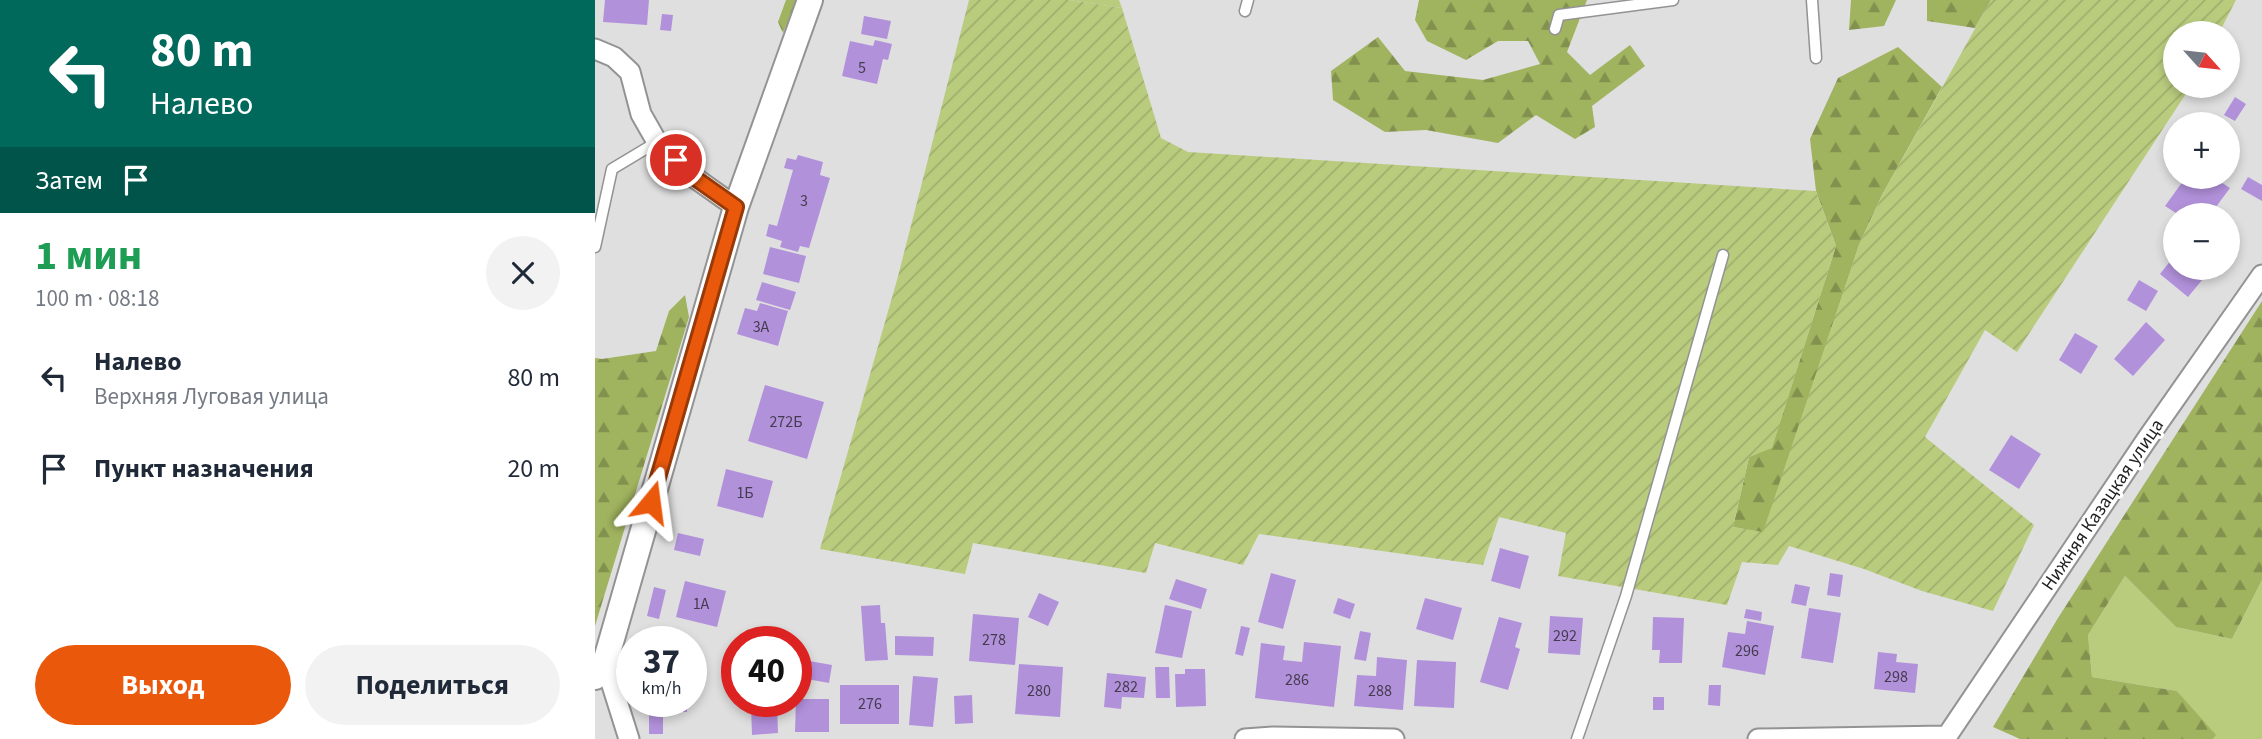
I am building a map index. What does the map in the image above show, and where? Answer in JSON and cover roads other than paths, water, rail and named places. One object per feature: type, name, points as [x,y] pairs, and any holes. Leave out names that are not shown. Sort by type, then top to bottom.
[{"type":"street","points":[[629,739],[600,670],[736,207],[810,0]]},
{"type":"street","points":[[595,49],[614,57],[630,72],[641,114],[657,142],[695,178],[736,207]]},
{"type":"street","name":"Нижняя Казацкая улица","points":[[1758,739],[1946,738],[2147,439],[2262,275]]},
{"type":"street","points":[[1245,739],[1394,739]]},
{"type":"lane","points":[[1245,11],[1248,0]]},
{"type":"lane","points":[[1555,29],[1559,15],[1673,0]]},
{"type":"lane","points":[[1812,0],[1815,58]]},
{"type":"lane","points":[[595,247],[612,169],[657,142]]},
{"type":"lane","points":[[1577,739],[1626,596],[1723,255]]}]
